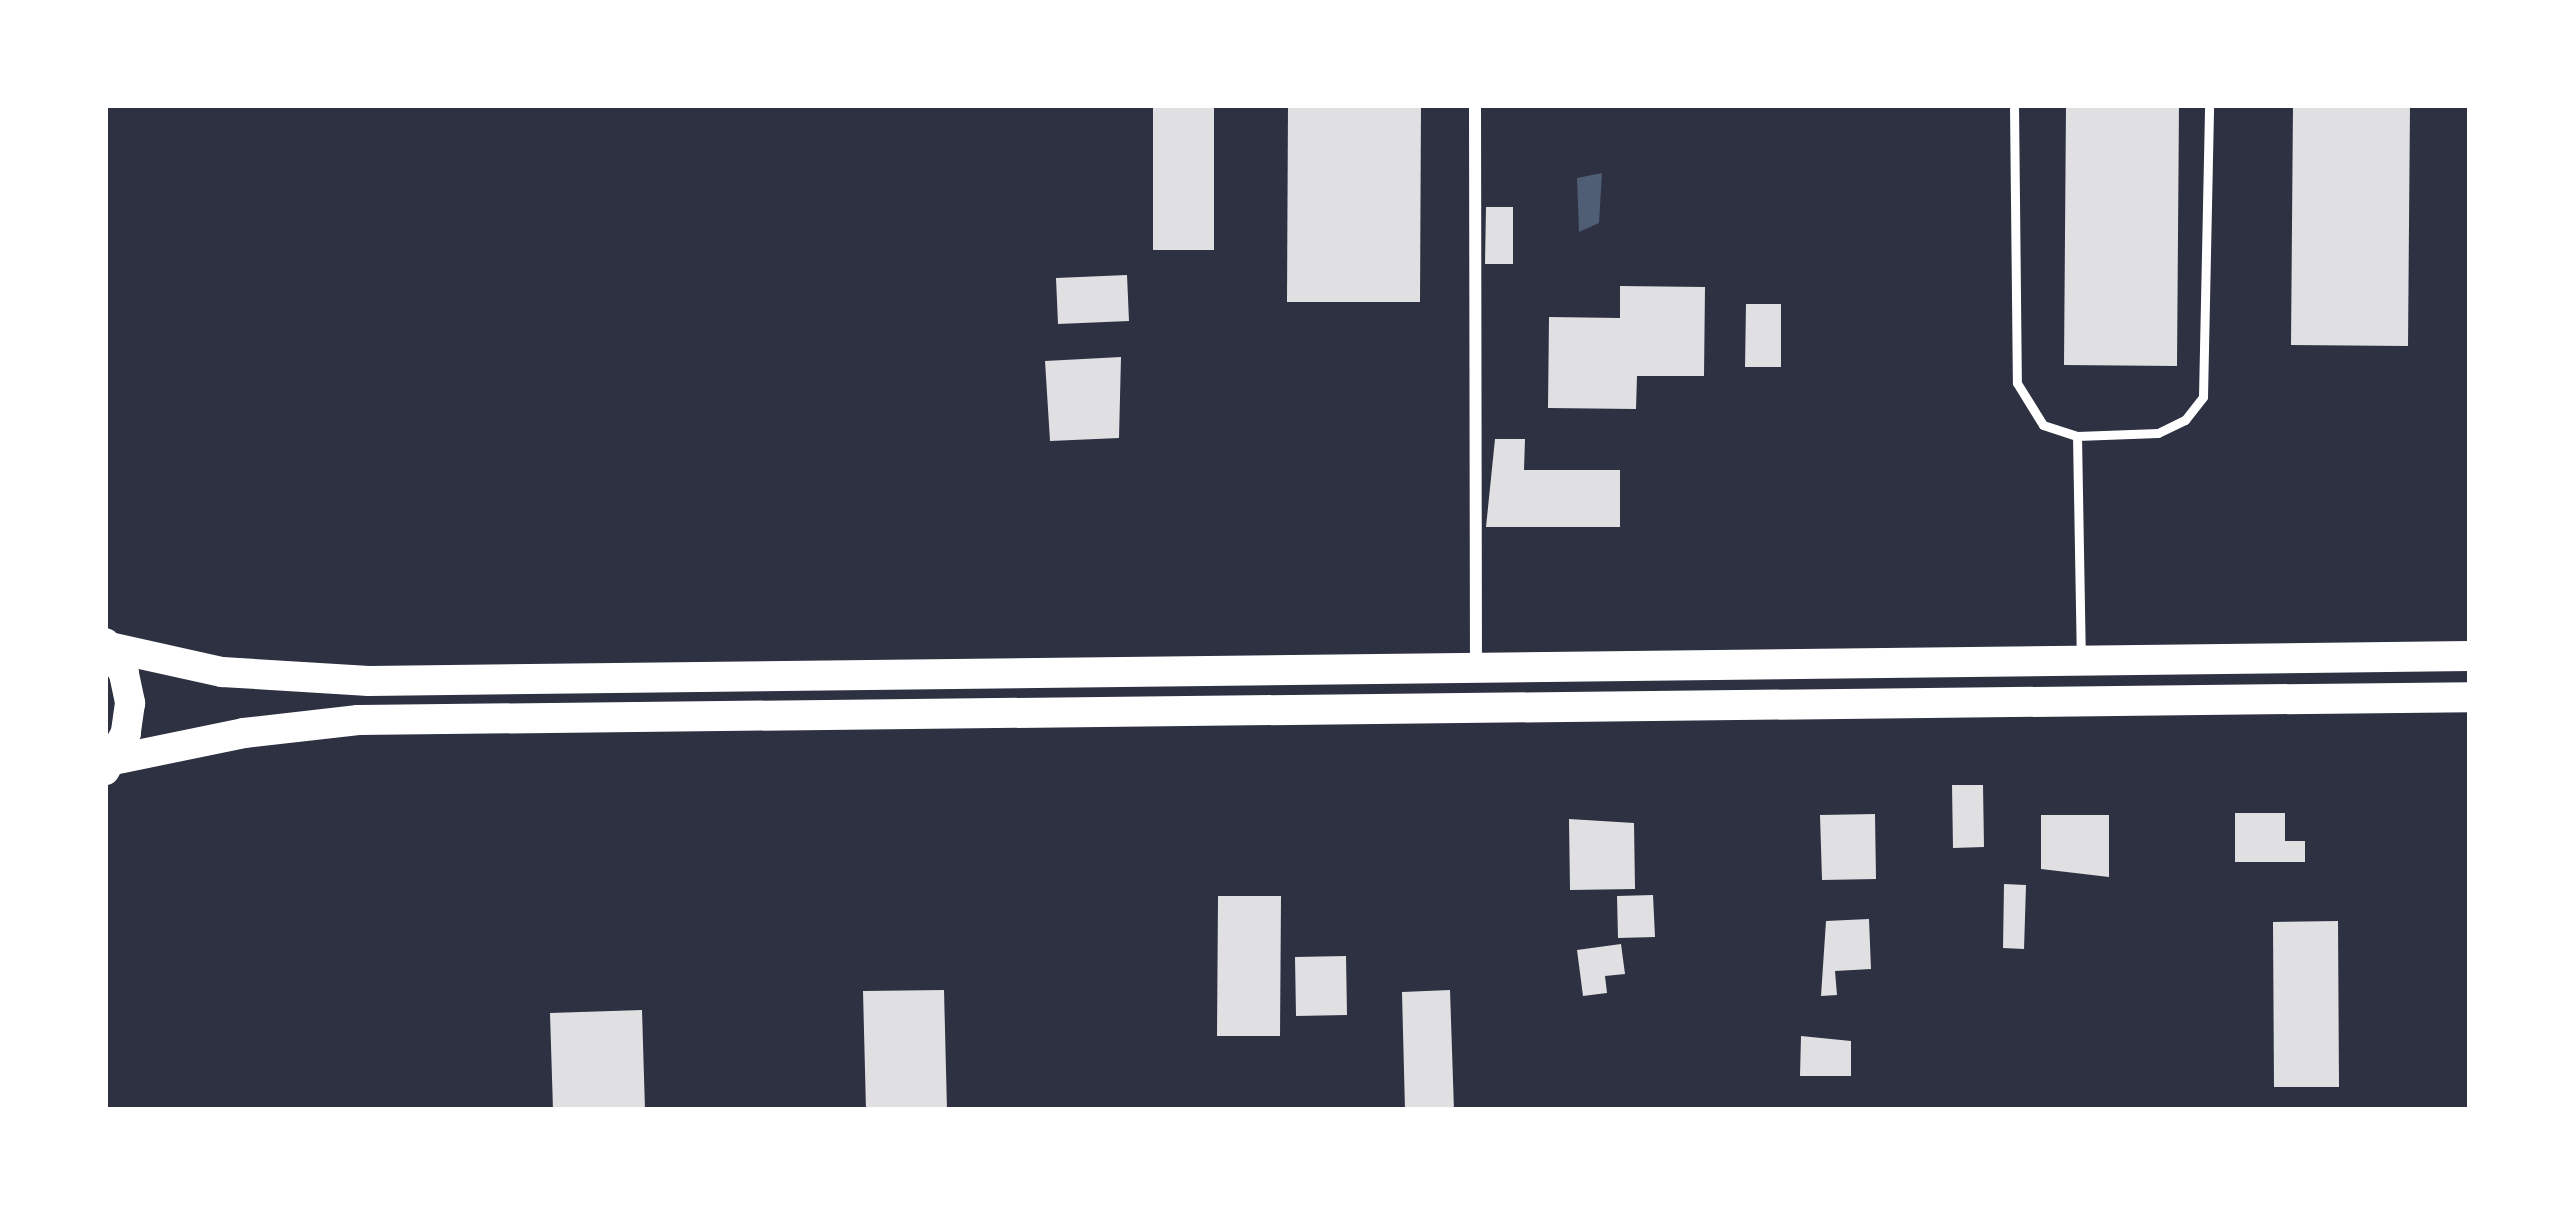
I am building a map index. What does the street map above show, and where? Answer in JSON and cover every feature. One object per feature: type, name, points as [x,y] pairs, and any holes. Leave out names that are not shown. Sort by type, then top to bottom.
[{"type":"main road","points":[[107,645],[222,672],[339,681],[1476,664],[2470,656]]},
{"type":"main road","points":[[107,645],[130,703],[109,765]]},
{"type":"main road","points":[[109,765],[244,733],[358,720],[2470,697]]},
{"type":"street","points":[[1475,105],[1476,664]]},
{"type":"lane","points":[[2014,105],[2017,383],[2043,425],[2078,436],[2158,433],[2185,420],[2203,397],[2209,105]]},
{"type":"lane","points":[[2078,436],[2082,662]]},
{"type":"water","points":[[1602,173],[1599,223],[1579,232],[1577,178]]},
{"type":"building","points":[[1153,105],[1214,105],[1214,250],[1153,250]]},
{"type":"building","points":[[1288,105],[1421,105],[1420,302],[1287,302]]},
{"type":"building","points":[[2066,105],[2179,105],[2177,366],[2064,365]]},
{"type":"building","points":[[2293,105],[2410,105],[2408,346],[2291,345]]},
{"type":"building","points":[[1486,207],[1513,207],[1513,264],[1485,264]]},
{"type":"building","points":[[1127,275],[1129,321],[1058,324],[1056,278]]},
{"type":"building","points":[[1620,286],[1705,287],[1704,376],[1637,376],[1636,409],[1548,408],[1549,317],[1620,318]]},
{"type":"building","points":[[1746,304],[1781,304],[1781,367],[1745,367]]},
{"type":"building","points":[[1121,357],[1119,438],[1050,441],[1045,361]]},
{"type":"building","points":[[1495,439],[1525,439],[1524,470],[1620,470],[1620,527],[1486,527]]},
{"type":"building","points":[[1952,785],[1983,785],[1984,847],[1953,848]]},
{"type":"building","points":[[2235,813],[2285,813],[2285,841],[2305,841],[2305,862],[2235,862]]},
{"type":"building","points":[[1875,814],[1876,879],[1822,880],[1820,815]]},
{"type":"building","points":[[2041,815],[2109,815],[2109,877],[2041,869]]},
{"type":"building","points":[[1569,819],[1634,823],[1635,889],[1570,890]]},
{"type":"building","points":[[2004,884],[2026,885],[2024,949],[2003,948]]},
{"type":"building","points":[[1653,895],[1655,937],[1618,938],[1617,896]]},
{"type":"building","points":[[1218,896],[1281,896],[1280,1036],[1217,1036]]},
{"type":"building","points":[[1869,919],[1871,969],[1835,971],[1837,995],[1821,996],[1826,921]]},
{"type":"building","points":[[2338,921],[2339,1087],[2274,1087],[2273,922]]},
{"type":"building","points":[[1621,944],[1625,974],[1605,976],[1607,993],[1583,996],[1577,950]]},
{"type":"building","points":[[1346,956],[1347,1015],[1296,1016],[1295,957]]},
{"type":"building","points":[[944,990],[947,1110],[866,1110],[863,991]]},
{"type":"building","points":[[1450,990],[1454,1110],[1405,1110],[1402,992]]},
{"type":"building","points":[[642,1010],[645,1110],[553,1110],[550,1013]]},
{"type":"building","points":[[1801,1036],[1851,1041],[1851,1076],[1800,1076]]}]
